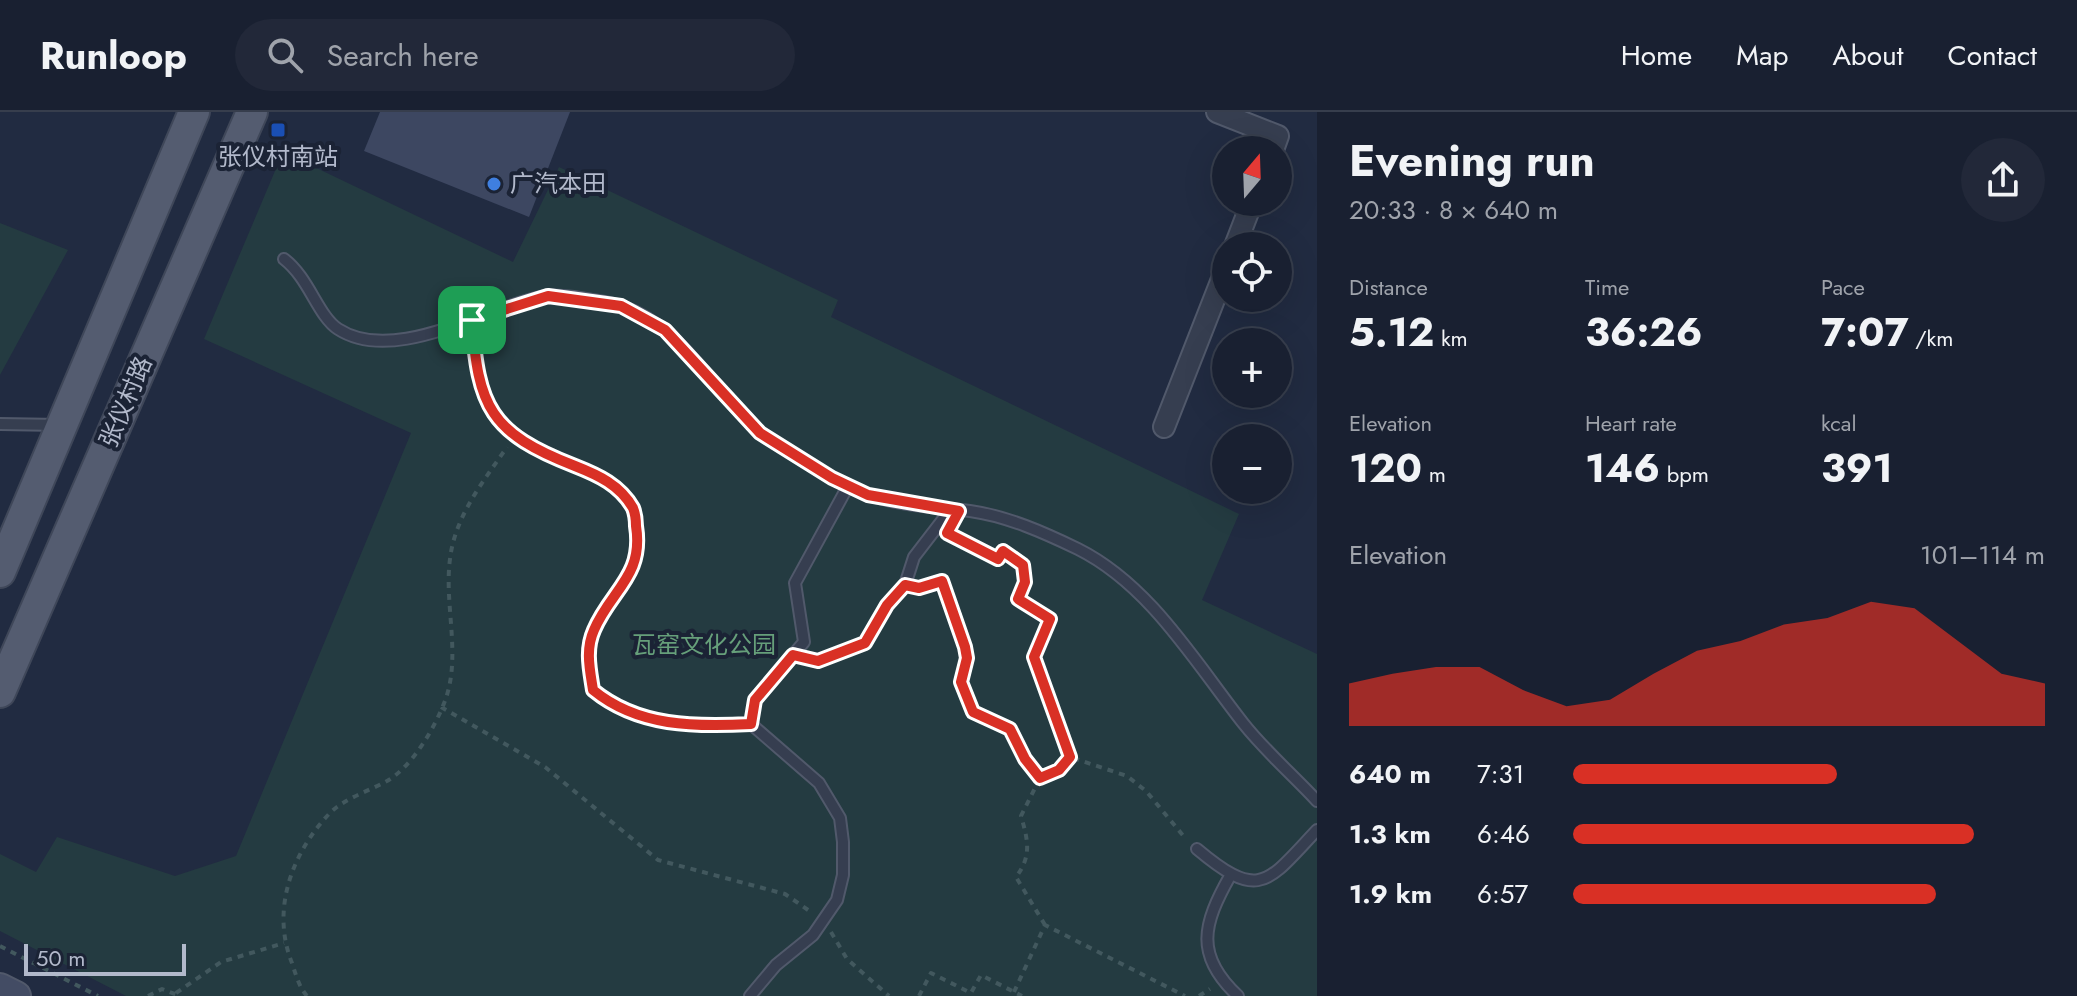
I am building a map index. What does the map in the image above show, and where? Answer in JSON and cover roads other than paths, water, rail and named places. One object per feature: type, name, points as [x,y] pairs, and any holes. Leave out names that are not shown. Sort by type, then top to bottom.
[{"type":"main road","name":"张仪村路","points":[[0,572],[194,112]]},
{"type":"main road","name":"张仪村路","points":[[0,692],[252,112]]},
{"type":"main road","points":[[0,988],[16,996]]},
{"type":"street","points":[[1217,112],[1278,136]]},
{"type":"street","points":[[1164,427],[1212,305]]},
{"type":"lane","points":[[284,259],[299,271],[338,329],[367,338],[410,340],[548,296],[621,306],[665,330],[760,433],[848,486],[868,495],[1017,523],[1081,550],[1136,592],[1178,637],[1246,726],[1317,801]]},
{"type":"lane","points":[[472,320],[475,373],[497,420],[515,435],[559,460],[606,479],[634,509],[639,541],[634,568],[593,631],[588,659],[593,690],[612,705],[637,717],[712,726],[751,724],[819,783],[840,818],[843,875],[837,900],[813,935],[776,965],[750,996]]},
{"type":"lane","points":[[0,424],[62,425]]},
{"type":"lane","points":[[751,724],[755,700],[804,642],[795,583],[848,486]]},
{"type":"lane","points":[[793,655],[818,661],[865,643],[887,605],[905,585],[914,557],[955,510]]},
{"type":"lane","points":[[1197,849],[1230,876],[1251,882],[1265,879],[1281,868],[1317,830]]},
{"type":"lane","points":[[1230,876],[1215,903],[1205,941],[1220,979],[1238,996]]},
{"type":"place","name":"张仪村南站","points":[[278,130]]},
{"type":"place","name":"广汽本田","points":[[494,184]]},
{"type":"park label","name":"瓦窑文化公园","points":[[704,645]]}]
